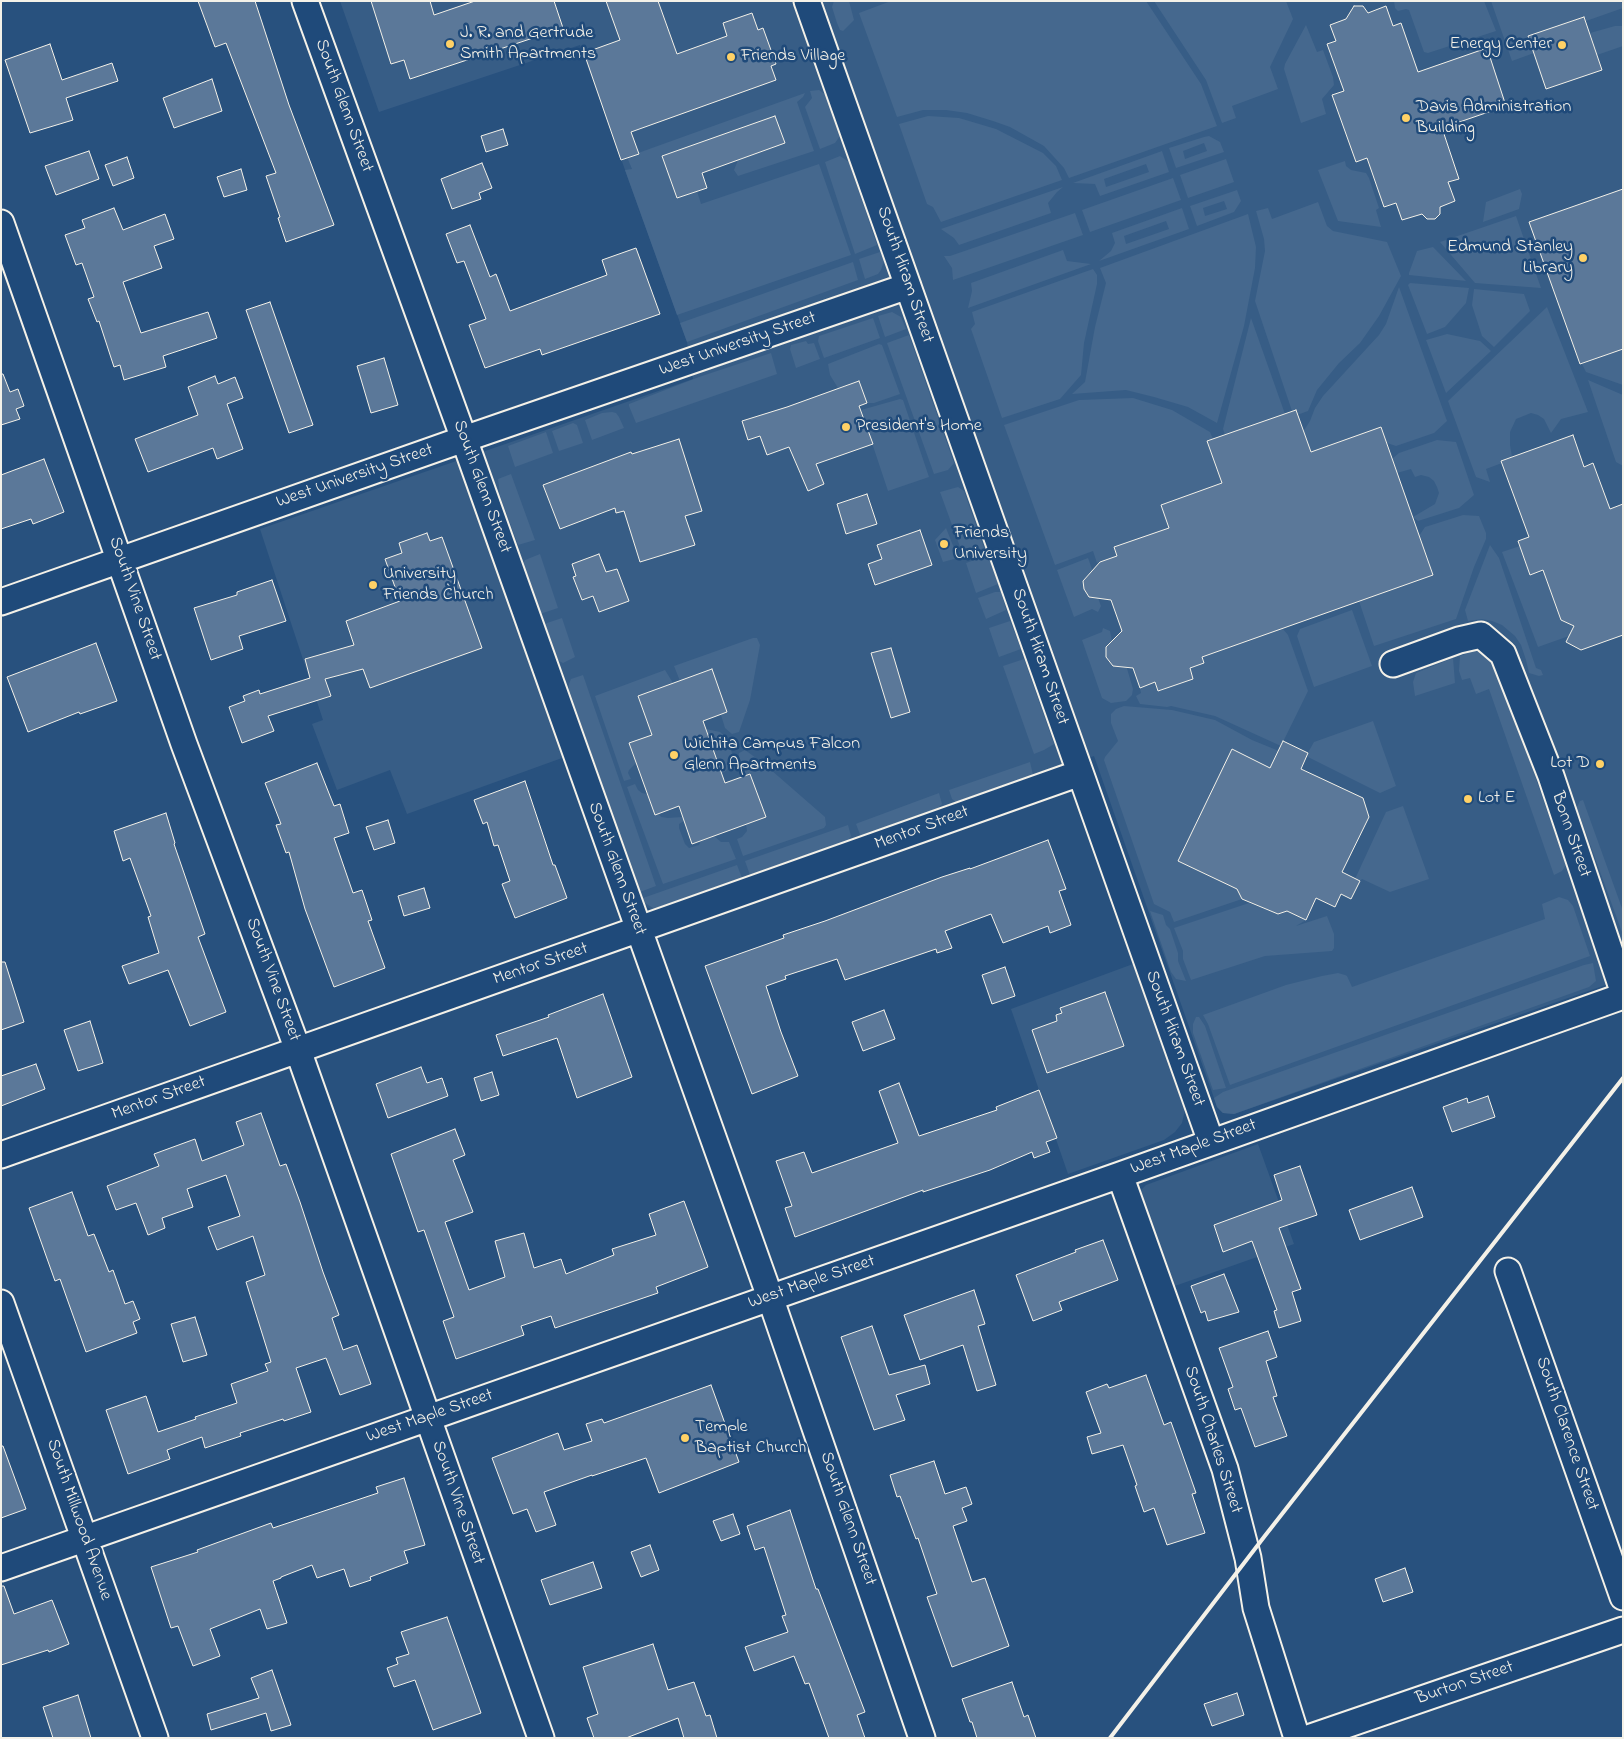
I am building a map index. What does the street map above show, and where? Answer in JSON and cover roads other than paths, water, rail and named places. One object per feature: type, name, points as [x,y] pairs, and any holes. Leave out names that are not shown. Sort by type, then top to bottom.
[{"type":"street","name":"South Glenn Street","points":[[305,1],[464,439],[770,1297],[922,1738]]},
{"type":"street","name":"South Hiram Street","points":[[807,1],[1211,1142]]},
{"type":"street","name":"South Vine Street","points":[[1,223],[184,744],[298,1050],[541,1738]]},
{"type":"street","name":"West University Street","points":[[1,602],[464,439],[908,286]]},
{"type":"street","name":"Bonn Street","points":[[1393,664],[1459,640],[1481,635],[1502,654],[1551,776],[1623,991]]},
{"type":"street","name":"Mentor Street","points":[[1,1155],[1080,773]]},
{"type":"street","name":"West Maple Street","points":[[1,1568],[1120,1175],[1623,996]]},
{"type":"street","name":"South Charles Street","points":[[1120,1175],[1225,1469],[1248,1558],[1256,1608],[1297,1738]]},
{"type":"street","name":"South Clarence Street","points":[[1508,1271],[1623,1597]]},
{"type":"street","name":"South Millwood Avenue","points":[[1,1303],[155,1738]]},
{"type":"street","name":"Burton Street","points":[[1308,1738],[1623,1630]]},
{"type":"railway","points":[[1110,1738],[1264,1537],[1623,1078]]},
{"type":"place","name":"J. R. and Gertrude Smith Apartments","points":[[450,44]]},
{"type":"place","name":"Energy Center","points":[[1562,45]]},
{"type":"place","name":"Friends Village","points":[[731,57]]},
{"type":"place","name":"Davis Administration Building","points":[[1406,118]]},
{"type":"place","name":"Edmund Stanley Library","points":[[1583,258]]},
{"type":"place","name":"President's Home","points":[[846,427]]},
{"type":"place","name":"Friends University","points":[[944,544]]},
{"type":"place","name":"University Friends Church","points":[[373,585]]},
{"type":"place","name":"Wichita Campus Falcon Glenn Apartments","points":[[674,755]]},
{"type":"place","name":"Lot D","points":[[1600,764]]},
{"type":"place","name":"Lot E","points":[[1468,799]]},
{"type":"place","name":"Temple Baptist Church","points":[[685,1438]]}]
